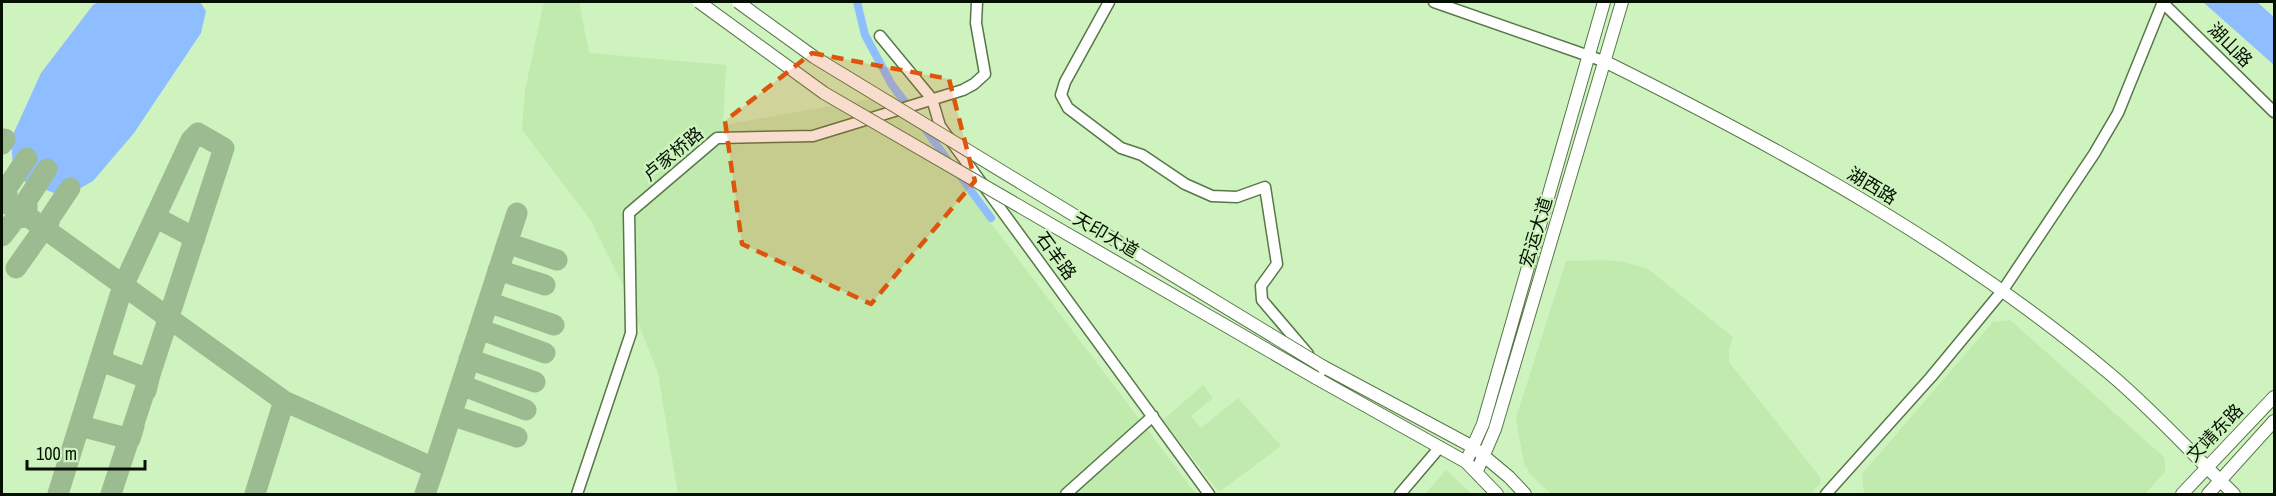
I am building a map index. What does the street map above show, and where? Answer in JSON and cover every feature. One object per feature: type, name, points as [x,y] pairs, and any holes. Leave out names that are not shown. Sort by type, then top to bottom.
[{"type":"main road","name":"天印大道","points":[[699,2],[824,93],[1319,372],[1473,447],[1485,455],[1525,495]]},
{"type":"main road","name":"天印大道","points":[[738,2],[814,57],[1466,462],[1477,471],[1497,495]]},
{"type":"main road","name":"宏运大道","points":[[1466,462],[1483,424],[1604,2]]},
{"type":"main road","name":"宏运大道","points":[[1477,471],[1495,429],[1622,2]]},
{"type":"main road","name":"湖西路","points":[[1606,62],[1776,150],[1935,244],[2003,290],[2110,375],[2234,495]]},
{"type":"main road","name":"文靖东路","points":[[2182,495],[2274,397]]},
{"type":"main road","name":"文靖东路","points":[[2208,495],[2274,421]]},
{"type":"street","name":"卢家桥路","points":[[577,495],[631,333],[629,213],[717,138],[813,136],[963,90],[974,84],[985,74],[976,23],[977,2]]},
{"type":"street","points":[[1109,2],[1060,95],[1068,108],[1121,148],[1142,155],[1185,184],[1212,196],[1238,197],[1265,187],[1277,264],[1261,286],[1262,300],[1319,372]]},
{"type":"street","name":"湖西路","points":[[1434,2],[1606,62]]},
{"type":"street","points":[[1826,495],[1931,377],[2003,290],[2094,154],[2118,112],[2163,2]]},
{"type":"street","name":"湖山路","points":[[2163,2],[2274,112]]},
{"type":"street","name":"石羊路","points":[[880,36],[932,99],[940,126],[1209,495]]},
{"type":"street","points":[[1066,495],[1153,416]]},
{"type":"street","points":[[1400,495],[1440,447]]},
{"type":"highlighted area","points":[[812,53],[949,79],[975,181],[871,304],[742,244],[725,121]]},
{"type":"shaded area","points":[[544,2],[579,2],[589,53],[726,65],[723,125],[894,95],[1196,494],[678,494],[658,373],[623,285],[590,219],[522,130],[525,90]]},
{"type":"shaded area","points":[[1566,261],[1624,262],[1648,269],[1733,337],[1729,348],[1729,362],[1820,477],[1821,483],[1810,494],[1551,494],[1531,475],[1524,464],[1516,418]]},
{"type":"shaded area","points":[[2010,320],[2165,458],[2165,472],[2145,494],[1867,494],[1864,492],[1862,474],[1993,322]]},
{"type":"shaded area","points":[[1203,385],[1213,398],[1191,416],[1201,428],[1238,398],[1281,446],[1219,492],[1163,420]]},
{"type":"shaded area","points":[[1446,470],[1472,494],[1425,494]]},
{"type":"water","points":[[99,2],[200,2],[206,11],[201,33],[134,133],[93,181],[70,194],[54,193],[25,182],[13,167],[11,139],[41,73],[93,5]]},
{"type":"water","points":[[2203,2],[2257,2],[2274,17],[2274,65]]},
{"type":"waterway","points":[[857,2],[865,35],[892,85],[911,110]]},
{"type":"waterway","points":[[922,125],[950,163]]},
{"type":"waterway","points":[[958,173],[991,218]]},
{"type":"taxiway","points":[[58,494],[123,286],[191,140],[198,133],[224,148],[111,494]]},
{"type":"taxiway","points":[[2,144],[5,139]]},
{"type":"taxiway","points":[[2,204],[7,202],[7,188],[27,158]]},
{"type":"taxiway","points":[[2,236],[16,218],[27,217],[27,200],[47,169]]},
{"type":"taxiway","points":[[16,268],[40,234],[47,231],[50,218],[70,188]]},
{"type":"taxiway","points":[[2,198],[284,401],[255,494]]},
{"type":"taxiway","points":[[434,468],[517,213]]},
{"type":"taxiway","points":[[155,217],[195,238]]},
{"type":"taxiway","points":[[507,243],[557,260]]},
{"type":"taxiway","points":[[498,270],[545,285]]},
{"type":"taxiway","points":[[488,302],[554,325]]},
{"type":"taxiway","points":[[479,329],[545,353]]},
{"type":"taxiway","points":[[102,354],[106,363],[149,379],[146,391]]},
{"type":"taxiway","points":[[469,359],[535,382]]},
{"type":"taxiway","points":[[461,385],[526,410]]},
{"type":"taxiway","points":[[284,401],[434,468],[425,494]]},
{"type":"taxiway","points":[[451,415],[517,437]]},
{"type":"taxiway","points":[[81,420],[88,428],[130,439],[134,426]]}]
